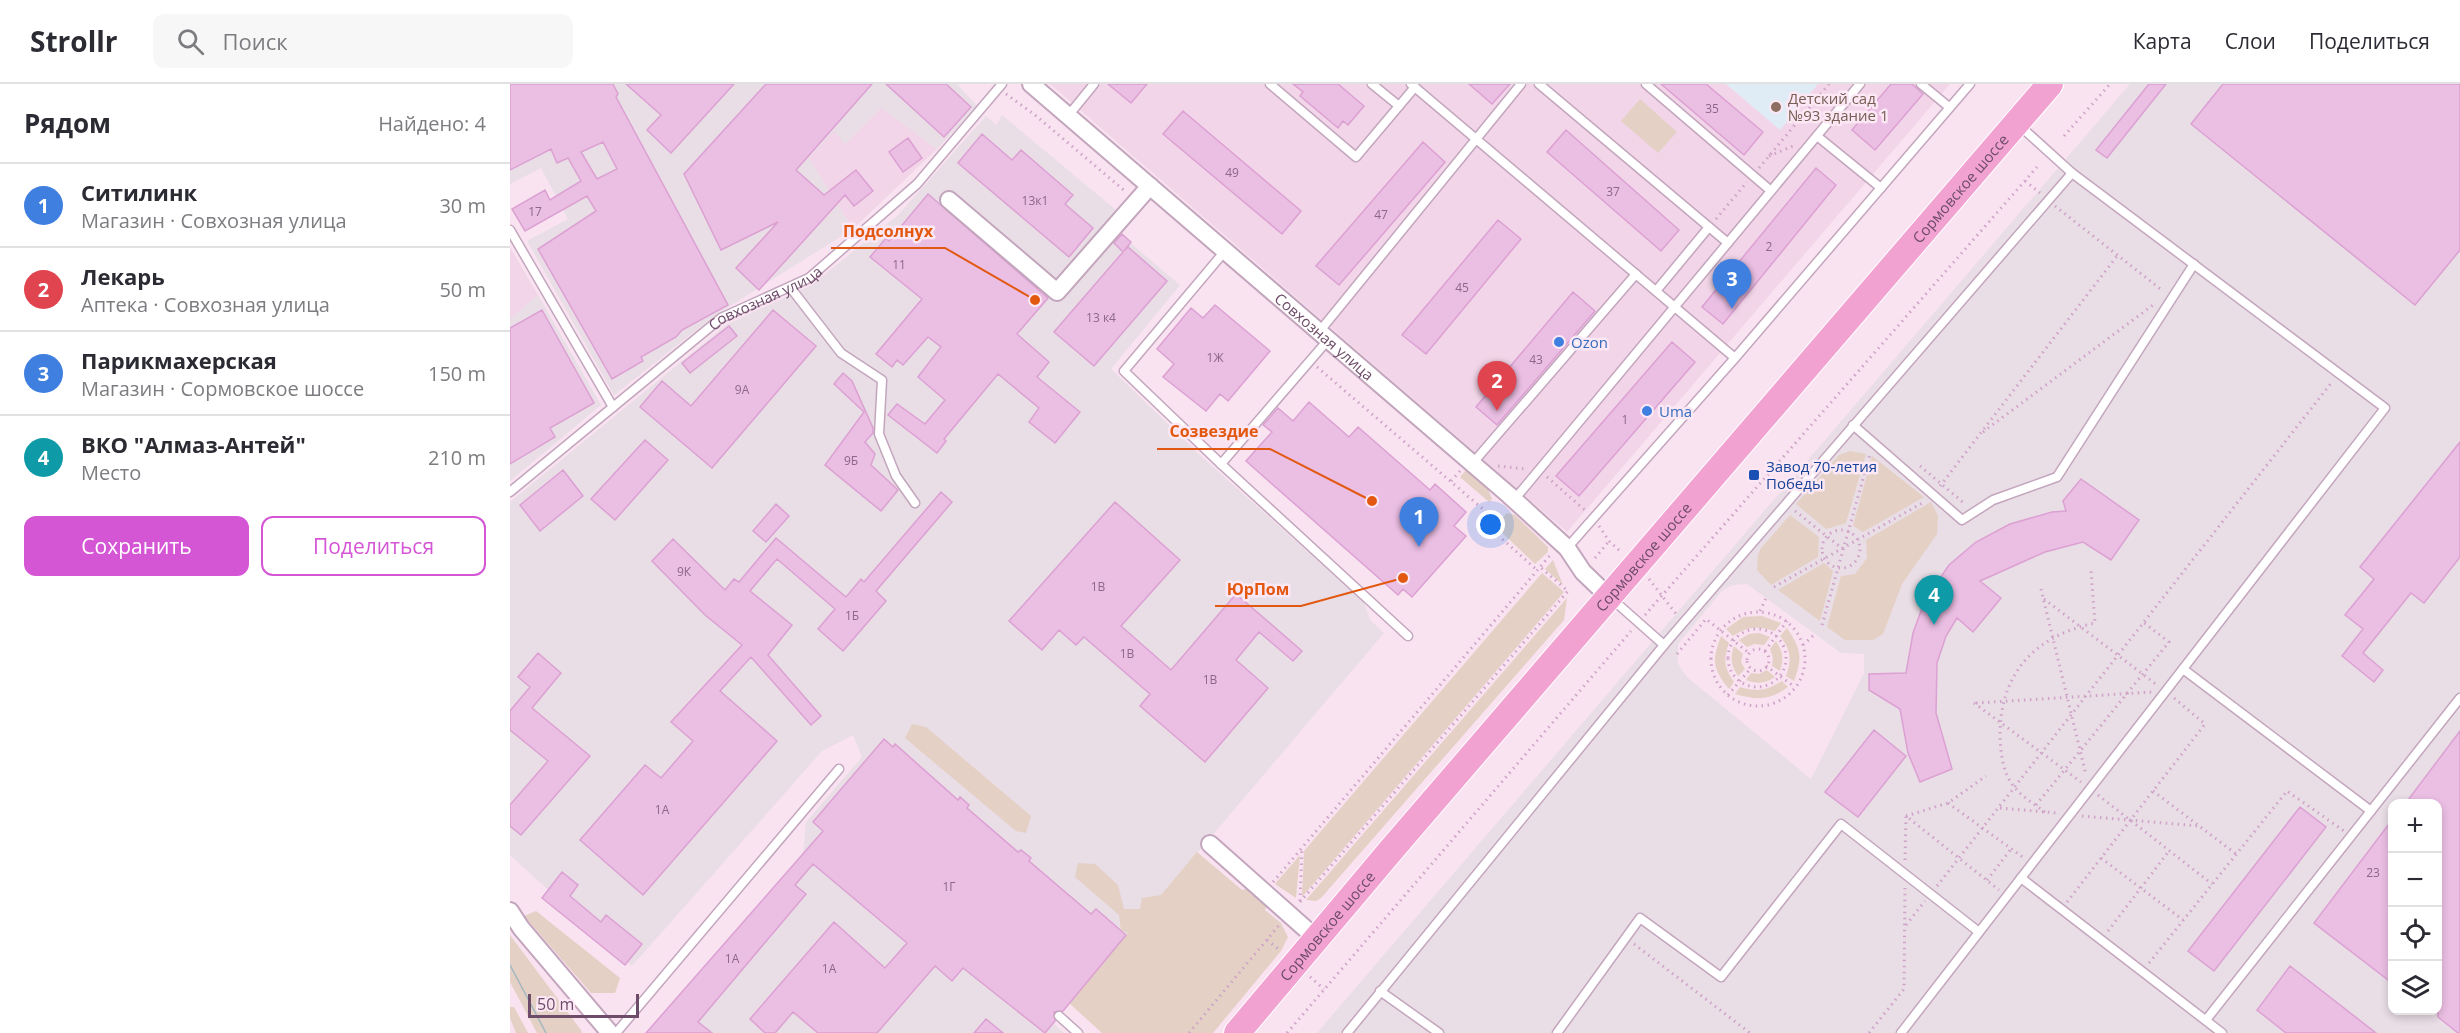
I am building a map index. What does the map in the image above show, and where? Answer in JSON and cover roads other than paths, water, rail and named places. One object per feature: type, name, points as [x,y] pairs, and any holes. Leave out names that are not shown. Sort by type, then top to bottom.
[{"type":"main road","name":"Сормовское шоссе","points":[[1237,1033],[2050,84]]},
{"type":"street","name":"Совхозная улица","points":[[1031,84],[1323,336],[1468,466],[1514,500],[1564,545],[1583,572],[1609,597]]},
{"type":"street","points":[[949,200],[1057,292],[1150,186]]},
{"type":"street","points":[[1210,844],[1317,939]]},
{"type":"street","points":[[510,911],[521,928],[610,1033]]},
{"type":"lane","points":[[1068,116],[1095,84]]},
{"type":"lane","points":[[1269,84],[1356,157],[1413,86],[1735,358]]},
{"type":"lane","points":[[1372,84],[1399,106]]},
{"type":"lane","points":[[1221,464],[1310,360],[1323,336],[1475,138],[1521,84]]},
{"type":"lane","points":[[1539,84],[1728,243]]},
{"type":"lane","points":[[1646,84],[1771,191]]},
{"type":"lane","points":[[1514,500],[1860,84]]},
{"type":"lane","points":[[1922,84],[1949,107]]},
{"type":"lane","points":[[1564,545],[1593,518],[1735,358],[1970,84]]},
{"type":"lane","name":"Совхозная улица","points":[[510,492],[721,318],[809,278],[916,184],[1001,87]]},
{"type":"lane","points":[[1900,1033],[2385,408],[2072,173],[2016,123]]},
{"type":"lane","points":[[1817,135],[1881,188]]},
{"type":"lane","points":[[1347,1033],[1664,645],[2072,173]]},
{"type":"lane","points":[[1656,291],[1709,227]]},
{"type":"lane","points":[[510,230],[613,407]]},
{"type":"lane","points":[[1225,251],[1125,371],[1221,464],[1408,636]]},
{"type":"lane","points":[[1853,425],[1962,520],[1993,500],[2057,477],[2169,296],[2194,264]]},
{"type":"lane","points":[[1468,466],[1636,274]]},
{"type":"lane","points":[[790,287],[841,353],[882,380],[879,434],[896,476],[915,502]]},
{"type":"lane","points":[[1609,597],[1664,645]]},
{"type":"lane","points":[[2183,669],[2371,811]]},
{"type":"lane","points":[[2206,1020],[2460,698]]},
{"type":"lane","points":[[616,1033],[839,769]]},
{"type":"lane","points":[[1557,1033],[1640,918],[1721,977],[1841,824],[1979,932]]},
{"type":"lane","points":[[2021,878],[2222,1033]]},
{"type":"lane","points":[[1380,991],[1439,1033]]},
{"type":"lane","points":[[1059,1016],[1078,1033]]},
{"type":"tram line","points":[[510,965],[546,1033]]},
{"type":"place","name":"Детский сад №93 здание 1","points":[[1776,107]]},
{"type":"place","name":"Подсолнух","points":[[1035,300]]},
{"type":"place","name":"Парикмахерская","points":[[1732,309]]},
{"type":"place","name":"Ozon","points":[[1559,342]]},
{"type":"place","name":"Лекарь","points":[[1497,411]]},
{"type":"place","name":"Uma","points":[[1647,411]]},
{"type":"place","name":"Завод 70-летия Победы","points":[[1754,475]]},
{"type":"place","name":"Созвездие","points":[[1372,501]]},
{"type":"place","name":"Ситилинк","points":[[1419,547]]},
{"type":"place","name":"ЮрПом","points":[[1403,578]]},
{"type":"place","name":"ВКО \"Алмаз-Антей\"","points":[[1934,625]]}]
